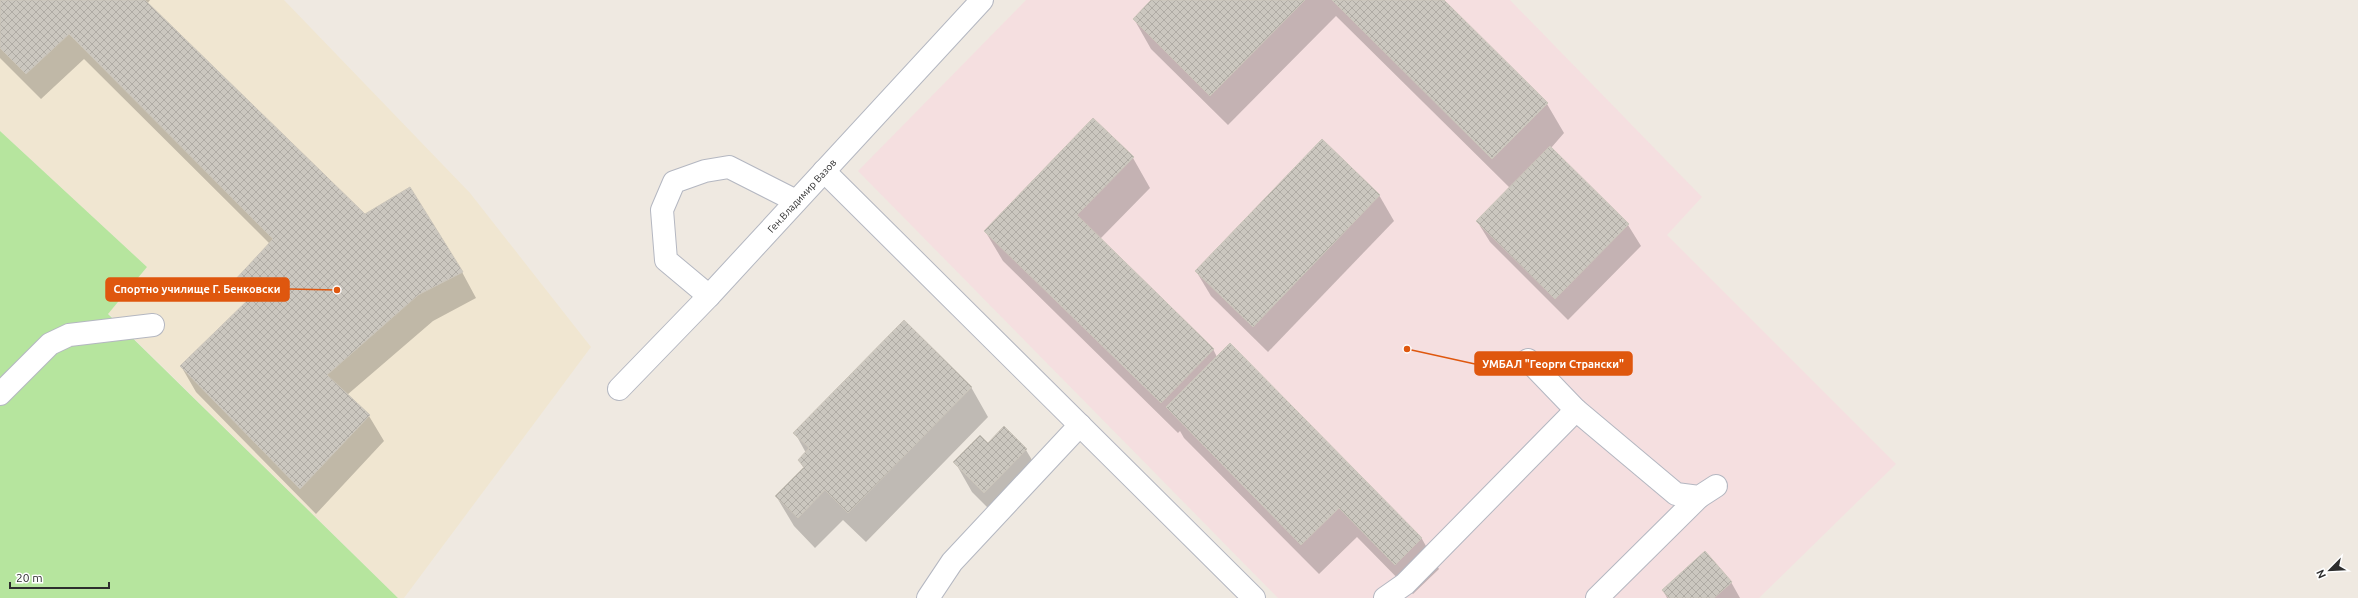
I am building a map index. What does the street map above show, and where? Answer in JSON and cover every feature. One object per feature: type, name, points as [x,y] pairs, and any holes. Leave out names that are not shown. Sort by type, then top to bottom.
[{"type":"street","name":"Ген.Владимир Вазов","points":[[619,389],[709,296],[982,0]]},
{"type":"street","points":[[709,296],[666,260],[662,210],[674,182],[705,172],[729,167],[796,201]]},
{"type":"street","points":[[824,171],[1254,598]]},
{"type":"street","points":[[0,394],[50,344],[69,335],[153,326]]},
{"type":"street","points":[[1528,360],[1576,410],[1676,494],[1707,491],[1597,598]]},
{"type":"street","points":[[1385,598],[1405,584],[1576,410]]},
{"type":"street","points":[[928,598],[952,562],[1080,425]]},
{"type":"shaded area","points":[[0,0],[284,0],[470,193],[591,347],[404,598],[398,598],[108,313],[147,267],[0,131]]},
{"type":"shaded area","points":[[1026,0],[1510,0],[1702,197],[1667,235],[1896,464],[1759,598],[1278,598],[858,171]]},
{"type":"green space","points":[[0,131],[147,267],[108,314],[398,598],[0,598]]},
{"type":"building","points":[[0,0],[145,0],[365,214],[410,187],[463,272],[418,295],[327,375],[370,415],[300,489],[180,366],[251,297],[234,281],[273,239],[69,34],[26,74],[0,48]]},
{"type":"building","points":[[1151,0],[1305,0],[1210,96],[1133,19]]},
{"type":"building","points":[[1332,0],[1444,0],[1548,103],[1492,159]]},
{"type":"building","points":[[1093,118],[1134,157],[1077,215],[1214,349],[1161,403],[984,231]]},
{"type":"building","points":[[1322,139],[1380,195],[1253,327],[1195,271]]},
{"type":"building","points":[[1550,146],[1629,224],[1555,299],[1476,221]]},
{"type":"building","points":[[904,320],[972,387],[848,513],[825,490],[798,518],[775,496],[804,467],[798,460],[809,448],[793,433]]},
{"type":"building","points":[[1230,343],[1422,538],[1395,565],[1339,508],[1301,545],[1166,407]]},
{"type":"building","points":[[1004,426],[1027,449],[984,493],[953,462],[980,435],[988,443]]},
{"type":"building","points":[[1705,551],[1732,582],[1714,598],[1669,598],[1662,590]]},
{"type":"place","name":"Спортно училище Г. Бенковски","points":[[337,290]]},
{"type":"place","name":"УМБАЛ \"Георги Странски\"","points":[[1407,349]]}]
